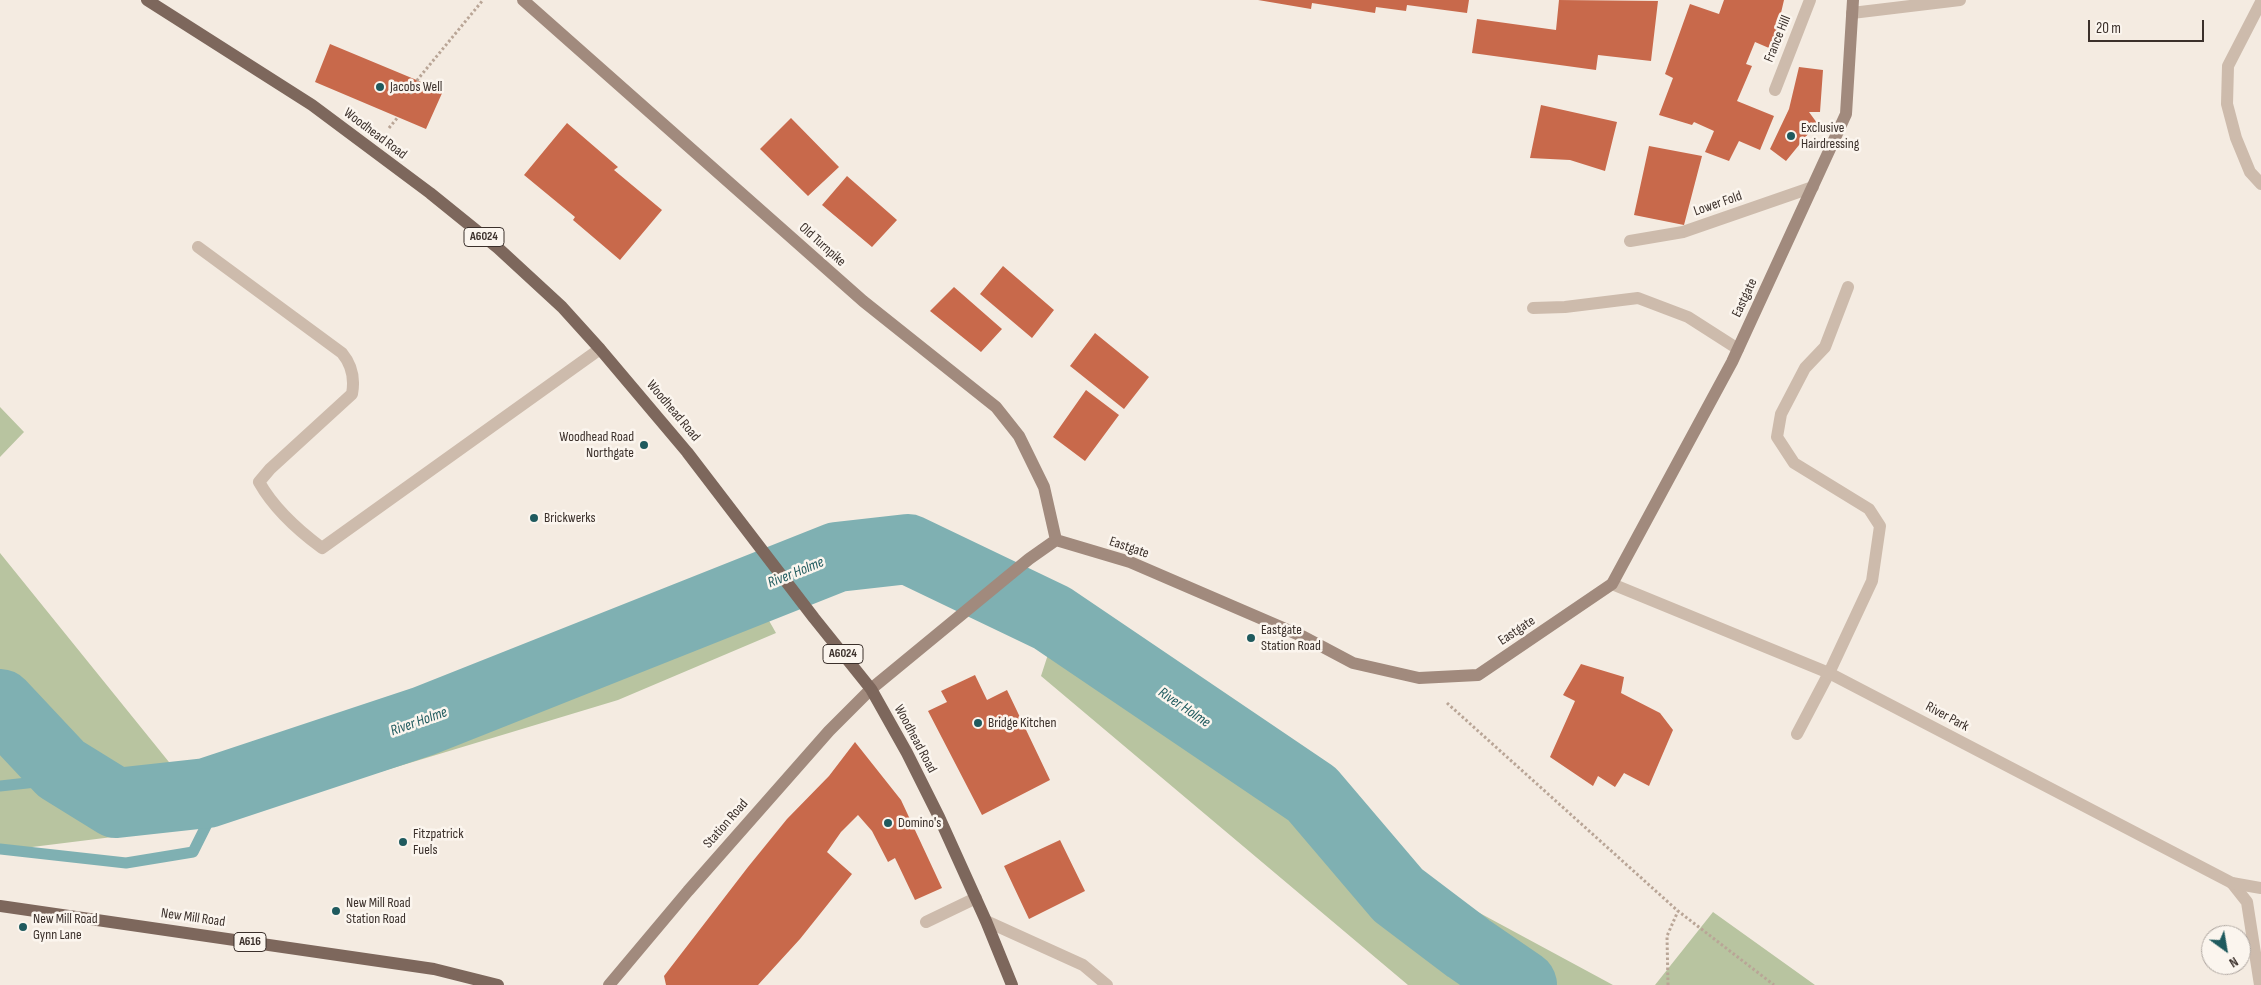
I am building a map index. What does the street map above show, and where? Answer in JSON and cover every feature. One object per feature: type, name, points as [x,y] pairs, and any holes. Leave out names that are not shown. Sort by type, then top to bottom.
[{"type":"main road","name":"Woodhead Road","points":[[147,0],[312,105],[430,193],[498,248],[555,300],[600,349],[687,452],[871,689],[907,753],[976,898],[1012,985]]},
{"type":"main road","name":"New Mill Road","points":[[0,906],[434,969],[498,985]]},
{"type":"street","name":"Old Turnpike","points":[[523,0],[863,301],[996,407],[1019,436],[1044,487],[1056,540]]},
{"type":"street","name":"France Hill","points":[[1775,90],[1810,0]]},
{"type":"street","name":"Eastgate","points":[[1056,540],[1130,562],[1304,637],[1354,663],[1419,678],[1478,675],[1612,584],[1738,349],[1846,114],[1853,0]]},
{"type":"street","points":[[1852,13],[1960,0]]},
{"type":"street","points":[[2261,2],[2228,66],[2227,104],[2236,138],[2250,172],[2261,184]]},
{"type":"street","name":"Lower Fold","points":[[1630,241],[1683,232],[1813,188]]},
{"type":"street","points":[[198,247],[342,352],[350,363],[354,384],[352,394],[270,469],[259,482],[272,500],[310,539],[322,548],[600,349]]},
{"type":"street","points":[[1797,734],[1829,673],[1872,581],[1880,526],[1869,509],[1794,463],[1777,437],[1781,414],[1805,368],[1825,348],[1848,287]]},
{"type":"street","points":[[1533,308],[1565,307],[1638,298],[1688,317],[1738,349]]},
{"type":"street","points":[[871,689],[1029,559],[1056,540]]},
{"type":"street","name":"River Park","points":[[1612,584],[1829,673],[2232,883],[2261,888]]},
{"type":"street","name":"Station Road","points":[[610,985],[688,891],[829,731],[871,689]]},
{"type":"street","points":[[2232,883],[2247,902],[2260,985]]},
{"type":"street","points":[[926,922],[976,898]]},
{"type":"street","points":[[986,921],[1083,965],[1107,985]]},
{"type":"path","points":[[410,94],[418,79],[483,0]]},
{"type":"path","points":[[1419,678],[1678,911],[1774,985]]},
{"type":"path","points":[[1668,985],[1667,936],[1678,911]]},
{"type":"green space","points":[[0,407],[24,432],[0,457]]},
{"type":"green space","points":[[0,553],[173,767],[297,743],[460,683],[738,566],[776,633],[618,700],[201,826],[0,851]]},
{"type":"green space","points":[[1067,596],[1253,722],[1450,897],[1613,985],[1408,985],[1041,676]]},
{"type":"green space","points":[[1713,912],[1815,985],[1655,985]]},
{"type":"building","points":[[1258,0],[1469,0],[1467,13],[1407,5],[1406,11],[1376,7],[1375,13],[1312,3],[1311,9]]},
{"type":"building","points":[[1559,0],[1658,1],[1651,61],[1598,55],[1596,70],[1472,53],[1477,19],[1556,30]]},
{"type":"building","points":[[1724,0],[1784,0],[1777,30],[1769,48],[1755,42],[1746,64],[1752,66],[1737,101],[1774,116],[1760,150],[1739,141],[1729,161],[1705,152],[1714,131],[1694,122],[1692,125],[1659,115],[1673,78],[1665,74],[1690,4],[1719,14]]},
{"type":"building","name":"Jacobs Well","points":[[330,44],[443,91],[426,129],[315,82]]},
{"type":"building","points":[[1799,67],[1823,70],[1820,112],[1809,112],[1817,123],[1786,161],[1770,149],[1789,109]]},
{"type":"building","points":[[1541,105],[1617,122],[1605,171],[1570,160],[1530,158]]},
{"type":"building","points":[[791,118],[839,167],[808,196],[760,149]]},
{"type":"building","points":[[567,123],[618,167],[614,170],[662,210],[620,260],[573,220],[575,217],[524,175]]},
{"type":"building","points":[[1649,146],[1702,156],[1684,225],[1634,215]]},
{"type":"building","points":[[847,176],[897,220],[872,247],[822,205]]},
{"type":"building","points":[[1003,266],[1054,310],[1032,338],[980,294]]},
{"type":"building","points":[[954,287],[1002,329],[981,352],[930,311]]},
{"type":"building","points":[[1095,333],[1149,377],[1124,409],[1070,366]]},
{"type":"building","points":[[1086,390],[1119,415],[1085,461],[1053,437]]},
{"type":"building","points":[[1581,664],[1624,677],[1621,693],[1660,713],[1673,730],[1649,786],[1624,773],[1615,787],[1598,776],[1593,786],[1550,757],[1575,701],[1563,695]]},
{"type":"building","points":[[975,675],[987,700],[1007,690],[1050,780],[982,815],[928,711],[947,702],[941,691]]},
{"type":"building","points":[[855,742],[901,800],[942,888],[915,900],[895,858],[888,862],[872,831],[858,815],[841,832],[827,852],[852,874],[800,939],[758,985],[666,985],[664,976],[748,867],[787,819],[829,776]]},
{"type":"building","points":[[1060,840],[1085,891],[1029,919],[1004,866]]},
{"type":"waterway","name":"River Holme","points":[[0,704],[61,769],[116,803],[207,793],[424,721],[837,557],[908,549],[1052,618],[1312,794],[1398,895],[1468,948],[1522,985]]},
{"type":"waterway","points":[[0,786],[36,782],[61,769]]},
{"type":"waterway","points":[[0,849],[126,863],[193,852],[213,812],[207,793]]},
{"type":"place","name":"Jacobs Well","points":[[380,87]]},
{"type":"place","name":"Exclusive Hairdressing","points":[[1791,136]]},
{"type":"place","name":"Woodhead Road Northgate","points":[[644,445]]},
{"type":"place","name":"Brickwerks","points":[[534,518]]},
{"type":"place","name":"Eastgate Station Road","points":[[1251,638]]},
{"type":"place","name":"Bridge Kitchen","points":[[978,723]]},
{"type":"place","name":"Domino's","points":[[888,823]]},
{"type":"place","name":"Fitzpatrick Fuels","points":[[403,842]]},
{"type":"place","name":"New Mill Road Station Road","points":[[336,911]]},
{"type":"place","name":"New Mill Road Gynn Lane","points":[[23,927]]}]
